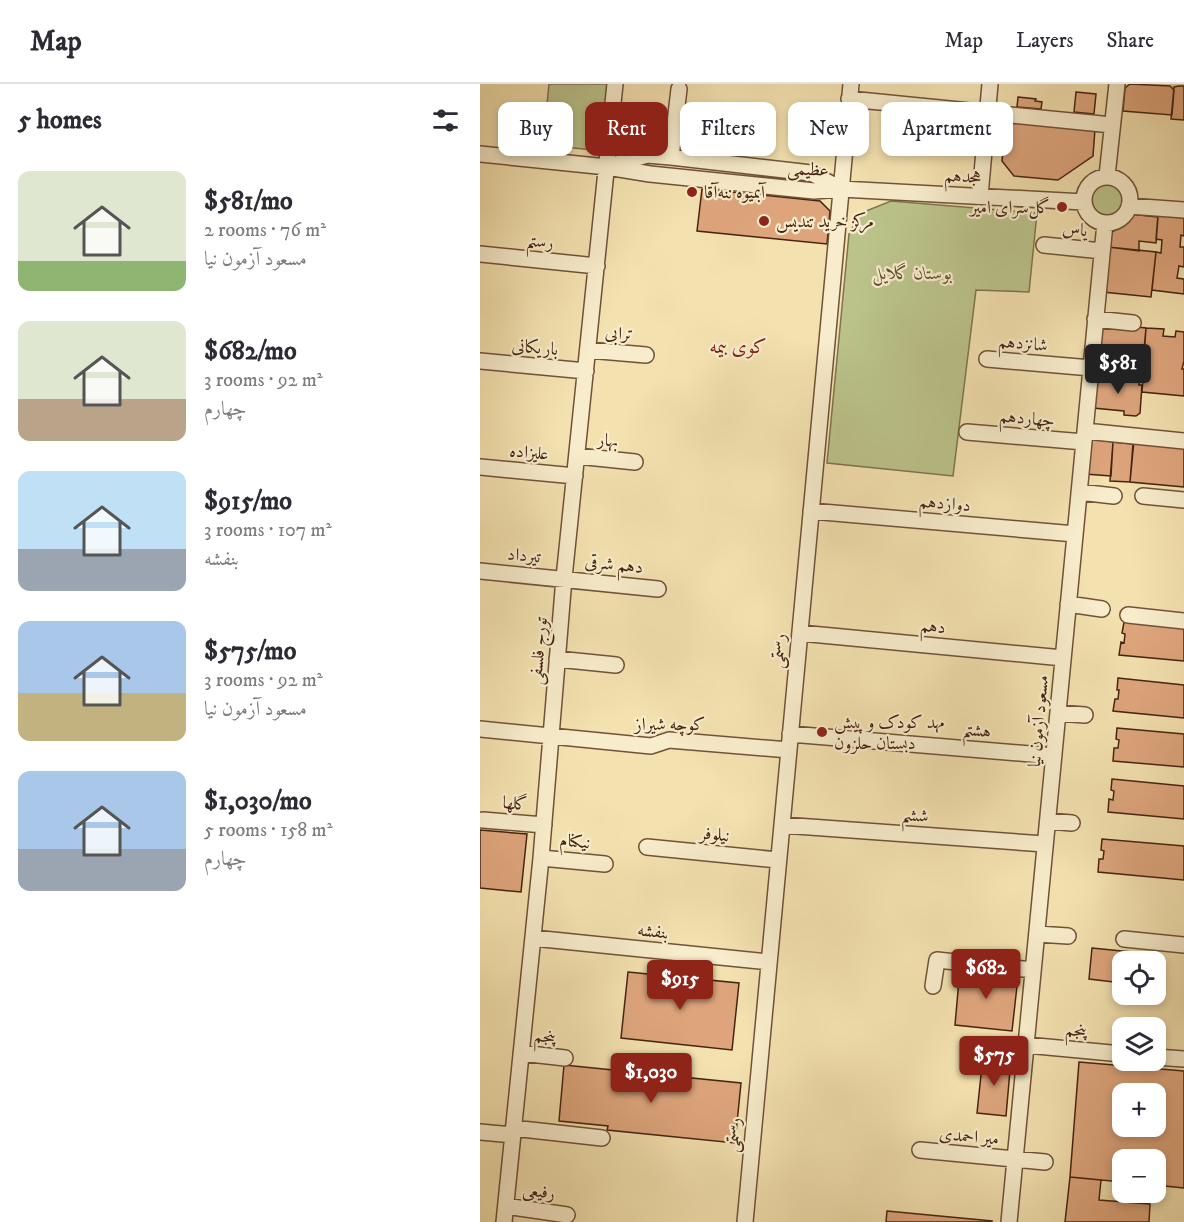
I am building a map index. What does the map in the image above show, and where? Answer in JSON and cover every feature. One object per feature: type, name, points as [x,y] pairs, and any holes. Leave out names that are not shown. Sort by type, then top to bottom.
[{"type":"street","name":"تورج فلسفی","points":[[505,1214],[541,858],[564,579],[615,84]]},
{"type":"street","points":[[989,102],[990,84]]},
{"type":"street","points":[[1107,177],[1117,84]]},
{"type":"street","points":[[670,157],[679,89]]},
{"type":"street","points":[[850,91],[919,102]]},
{"type":"street","name":"رستمی","points":[[745,1222],[850,91]]},
{"type":"street","points":[[1013,115],[1112,125]]},
{"type":"street","name":"عظیمی","points":[[480,154],[802,190],[841,189]]},
{"type":"street","name":"عظیمی","points":[[607,167],[647,155],[670,157],[811,173],[841,189]]},
{"type":"street","points":[[980,196],[984,156]]},
{"type":"street","points":[[1107,177],[1114,178],[1126,186],[1130,199],[1126,214],[1113,222],[1105,223],[1090,216],[1084,202],[1084,194],[1093,181],[1107,177]]},
{"type":"street","name":"هجدهم","points":[[841,189],[1084,202]]},
{"type":"street","points":[[1129,207],[1184,210]]},
{"type":"street","name":"مسعود آزمون نیا","points":[[1009,1222],[1105,223]]},
{"type":"street","name":"یاس","points":[[1044,245],[1102,251]]},
{"type":"street","name":"رستم","points":[[480,254],[597,266]]},
{"type":"street","points":[[1095,319],[1133,323]]},
{"type":"street","name":"ترابی","points":[[588,350],[646,355]]},
{"type":"street","name":"شانزدهم","points":[[987,359],[1091,368]]},
{"type":"street","name":"باریکانی","points":[[480,361],[586,371]]},
{"type":"street","name":"چهاردهم","points":[[967,432],[1184,441]]},
{"type":"street","name":"بهار","points":[[577,456],[635,462]]},
{"type":"street","name":"علیزاده","points":[[480,467],[575,476]]},
{"type":"street","points":[[1079,492],[1114,496]]},
{"type":"street","points":[[1143,496],[1184,500]]},
{"type":"street","name":"دوازدهم","points":[[811,511],[1075,534]]},
{"type":"street","name":"تیرداد","points":[[480,571],[564,579]]},
{"type":"street","name":"دهم شرقی","points":[[564,579],[658,589]]},
{"type":"street","points":[[1068,604],[1102,609]]},
{"type":"street","points":[[1128,615],[1184,621]]},
{"type":"street","name":"دهم","points":[[800,633],[1063,658]]},
{"type":"street","points":[[557,659],[616,665]]},
{"type":"street","points":[[1058,713],[1084,715]]},
{"type":"street","name":"کوچه شیراز","points":[[480,729],[651,746],[669,740],[789,742]]},
{"type":"street","name":"هشتم","points":[[789,742],[1054,756]]},
{"type":"street","name":"گلها","points":[[483,820],[544,825]]},
{"type":"street","points":[[1048,821],[1072,823]]},
{"type":"street","name":"ششم","points":[[782,825],[1045,844]]},
{"type":"street","name":"نیلوفر","points":[[647,847],[778,860]]},
{"type":"street","name":"نیکنام","points":[[541,858],[605,864]]},
{"type":"street","points":[[1037,934],[1068,936]]},
{"type":"street","name":"بنفشه","points":[[533,938],[769,962]]},
{"type":"street","points":[[1124,939],[1184,945]]},
{"type":"street","points":[[933,986],[937,960],[1033,970]]},
{"type":"street","name":"پنجم","points":[[1026,1045],[1112,1053]]},
{"type":"street","name":"پنجم","points":[[521,1053],[565,1058]]},
{"type":"street","points":[[1166,1058],[1184,1059]]},
{"type":"street","points":[[480,1132],[512,1131],[602,1138]]},
{"type":"street","name":"میر احمدی","points":[[920,1150],[1045,1162]]},
{"type":"street","name":"رفیعی","points":[[505,1214],[567,1215]]},
{"type":"green space","points":[[549,84],[615,84],[612,102],[585,102],[585,149],[573,148],[573,102],[547,102]]},
{"type":"green space","points":[[1107,182],[1119,187],[1124,199],[1119,211],[1107,216],[1095,211],[1090,199],[1095,187]]},
{"type":"green space","name":"بوستان گلایل","points":[[891,201],[1037,213],[1029,292],[976,290],[953,476],[827,463],[849,234],[861,213]]},
{"type":"building","points":[[1130,84],[1170,86],[1174,90],[1172,115],[1123,111],[1125,88]]},
{"type":"building","points":[[1184,86],[1184,120],[1171,119],[1174,87]]},
{"type":"building","points":[[1076,92],[1096,94],[1094,114],[1074,112]]},
{"type":"building","points":[[1018,97],[1042,102],[1041,109],[1017,107]]},
{"type":"building","points":[[1015,122],[1095,129],[1093,156],[1058,180],[1014,176],[1002,161],[1002,156],[1013,156],[1013,124]]},
{"type":"building","name":"مرکز خرید تندیس","points":[[702,189],[820,201],[830,211],[827,244],[697,231]]},
{"type":"building","points":[[1130,214],[1158,217],[1156,243],[1139,241],[1139,251],[1109,247],[1110,233],[1121,227]]},
{"type":"building","points":[[1158,215],[1184,218],[1184,236],[1181,235],[1180,247],[1184,247],[1184,267],[1179,266],[1177,278],[1184,279],[1184,294],[1152,290],[1156,252],[1161,253],[1162,240],[1156,239]]},
{"type":"building","points":[[1108,247],[1156,252],[1151,297],[1103,292]]},
{"type":"building","points":[[1099,323],[1146,328],[1143,361],[1096,356]]},
{"type":"building","points":[[1146,328],[1164,329],[1163,336],[1175,337],[1176,331],[1184,332],[1182,369],[1184,369],[1184,396],[1142,392],[1144,365],[1148,365],[1149,356],[1144,356]]},
{"type":"building","points":[[1097,374],[1114,376],[1113,383],[1118,383],[1118,376],[1140,379],[1139,385],[1142,385],[1140,413],[1136,416],[1124,415],[1124,411],[1093,408]]},
{"type":"building","points":[[1092,439],[1113,442],[1111,476],[1085,474],[1088,443]]},
{"type":"building","points":[[1134,440],[1184,443],[1184,487],[1130,482]]},
{"type":"building","points":[[1113,442],[1133,444],[1130,482],[1110,481]]},
{"type":"building","points":[[1124,622],[1184,628],[1184,661],[1119,655],[1121,642],[1124,643],[1125,634],[1122,633]]},
{"type":"building","points":[[1118,678],[1184,685],[1184,718],[1113,711],[1115,699],[1118,699]]},
{"type":"building","points":[[1117,728],[1184,734],[1184,767],[1113,761],[1114,748],[1118,748],[1119,740],[1116,739]]},
{"type":"building","points":[[1112,779],[1184,786],[1184,819],[1108,812],[1109,799],[1113,800]]},
{"type":"building","points":[[480,830],[527,834],[521,892],[480,888]]},
{"type":"building","points":[[1102,839],[1184,846],[1184,880],[1098,872],[1099,859],[1103,859],[1104,851],[1101,850]]},
{"type":"building","points":[[1092,948],[1122,951],[1112,951],[1112,982],[1089,979]]},
{"type":"building","points":[[960,968],[1015,974],[1018,977],[1012,1031],[955,1025]]},
{"type":"building","points":[[628,972],[739,983],[732,1050],[621,1038]]},
{"type":"building","points":[[983,1056],[990,1056],[989,1062],[998,1063],[998,1058],[1011,1059],[1006,1116],[977,1113]]},
{"type":"building","points":[[1079,1062],[1112,1065],[1112,1071],[1184,1071],[1184,1188],[1166,1186],[1166,1149],[1112,1149],[1112,1181],[1070,1177]]},
{"type":"building","points":[[564,1065],[741,1083],[735,1143],[607,1130],[608,1126],[559,1121]]},
{"type":"building","points":[[1070,1177],[1101,1180],[1099,1200],[1112,1201],[1112,1203],[1150,1204],[1149,1222],[1065,1222]]},
{"type":"building","points":[[887,1211],[992,1221],[992,1222],[886,1222]]},
{"type":"place","name":"آبمیوه ننه‌آقا","points":[[692,192]]},
{"type":"place","name":"گل‌سرای امیر","points":[[1062,207]]},
{"type":"place","name":"مرکز خرید تندیس","points":[[764,221]]},
{"type":"place","name":"مهد کودک و پیش دبستان حلزون","points":[[822,732]]},
{"type":"district","name":"کوی بیمه","points":[[738,346]]}]
